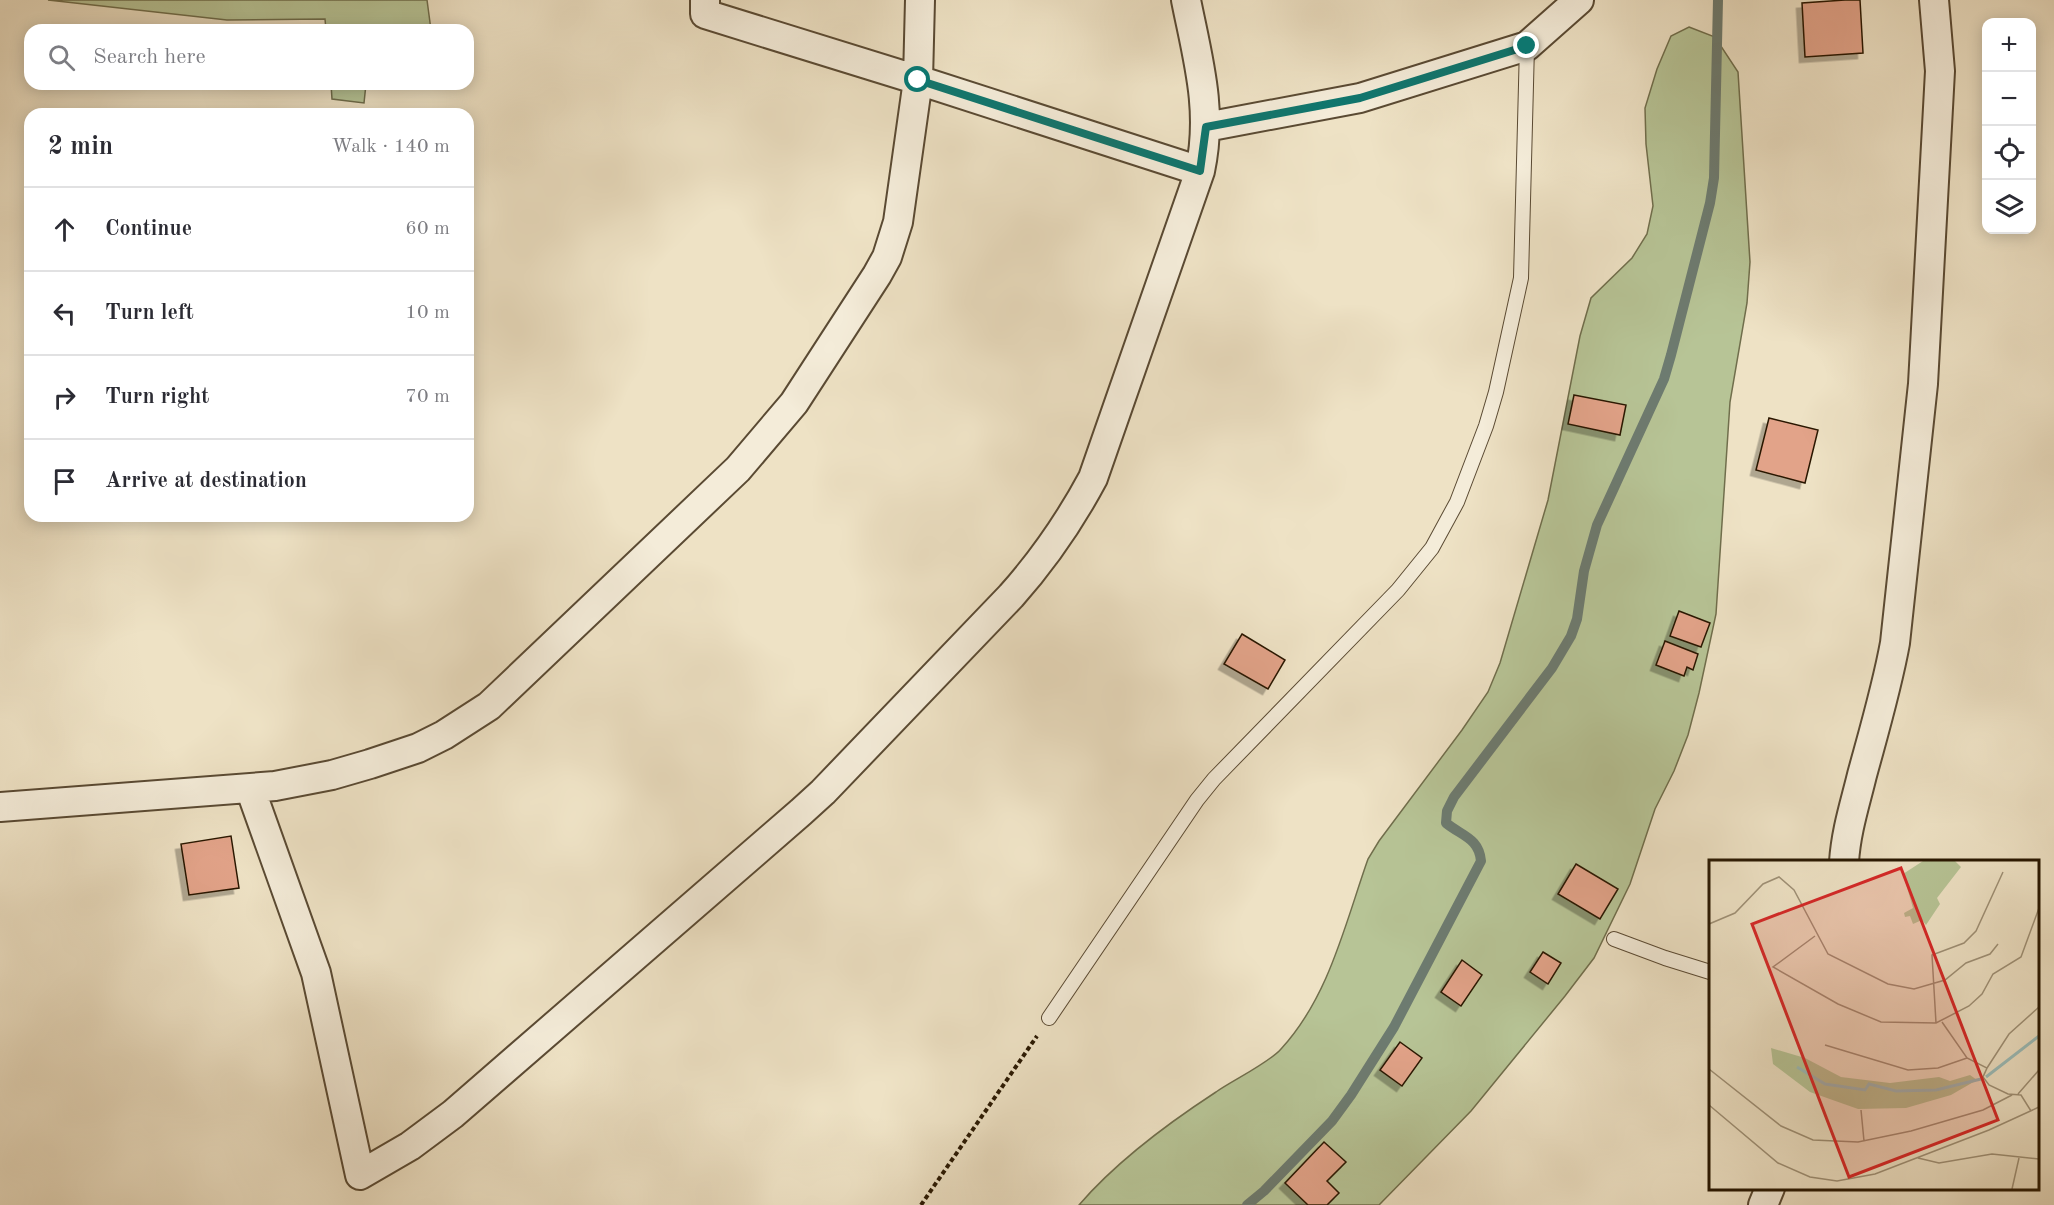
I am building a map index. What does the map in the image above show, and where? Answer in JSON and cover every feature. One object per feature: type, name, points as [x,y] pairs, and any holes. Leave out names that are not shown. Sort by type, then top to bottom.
[{"type":"street","points":[[705,0],[705,14],[1200,171]]},
{"type":"street","points":[[0,807],[275,786],[332,775],[418,748],[444,735],[489,706],[738,469],[805,387],[887,257],[898,222],[918,80],[920,0]]},
{"type":"street","points":[[250,788],[316,974],[360,1175],[410,1146],[453,1114],[801,812],[823,792],[1041,562],[1074,515],[1093,478],[1200,171],[1206,127],[1203,80],[1186,0]]},
{"type":"street","points":[[1206,127],[1360,98],[1527,46],[1579,0]]},
{"type":"street","points":[[1844,860],[1850,819],[1895,643],[1923,384],[1940,70],[1934,0]]},
{"type":"street","points":[[1763,1205],[1769,1190]]},
{"type":"lane","points":[[1049,1018],[1197,800],[1214,779],[1418,568],[1432,548],[1456,502],[1497,392],[1521,278],[1527,46]]},
{"type":"lane","points":[[1614,939],[1709,972]]},
{"type":"path","points":[[921,1205],[1049,1018]]},
{"type":"green space","points":[[48,0],[427,0],[430,24],[325,24],[325,19],[227,20]]},
{"type":"green space","points":[[1689,27],[1715,37],[1738,72],[1750,262],[1747,303],[1730,402],[1716,614],[1688,735],[1674,771],[1655,809],[1630,884],[1594,958],[1471,1111],[1379,1205],[1079,1205],[1093,1189],[1144,1144],[1223,1087],[1268,1060],[1298,1029],[1312,1007],[1334,959],[1368,859],[1488,692],[1500,663],[1548,500],[1580,336],[1591,298],[1632,258],[1647,234],[1653,206],[1646,144],[1645,108],[1657,69],[1671,36]]},
{"type":"green space","points":[[331,90],[365,90],[364,103],[332,99]]},
{"type":"building","points":[[1860,0],[1863,53],[1805,57],[1802,3]]},
{"type":"building","points":[[1574,395],[1626,405],[1620,435],[1568,424]]},
{"type":"building","points":[[1769,418],[1818,430],[1805,483],[1756,470]]},
{"type":"building","points":[[1679,611],[1710,623],[1701,647],[1670,636]]},
{"type":"building","points":[[1242,634],[1285,660],[1268,689],[1224,664]]},
{"type":"building","points":[[1665,641],[1698,654],[1693,670],[1687,667],[1684,676],[1656,665]]},
{"type":"building","points":[[231,836],[239,888],[189,895],[181,844]]},
{"type":"building","points":[[1576,864],[1618,889],[1600,919],[1558,894]]},
{"type":"building","points":[[1543,952],[1561,963],[1548,984],[1530,972]]},
{"type":"building","points":[[1462,960],[1482,975],[1461,1006],[1441,992]]},
{"type":"building","points":[[1400,1042],[1422,1058],[1402,1086],[1380,1070]]},
{"type":"building","points":[[1324,1142],[1346,1162],[1327,1181],[1339,1193],[1327,1205],[1308,1205],[1285,1183]]},
{"type":"waterway","points":[[1247,1205],[1264,1191],[1332,1121],[1394,1027],[1481,861],[1480,853],[1473,842],[1446,823],[1447,811],[1454,797],[1552,668],[1571,636],[1577,619],[1584,571],[1597,525],[1664,379],[1710,203],[1714,178],[1718,0]]},
{"type":"route","points":[[918,80],[1200,171],[1206,127],[1360,98],[1527,46]]}]
